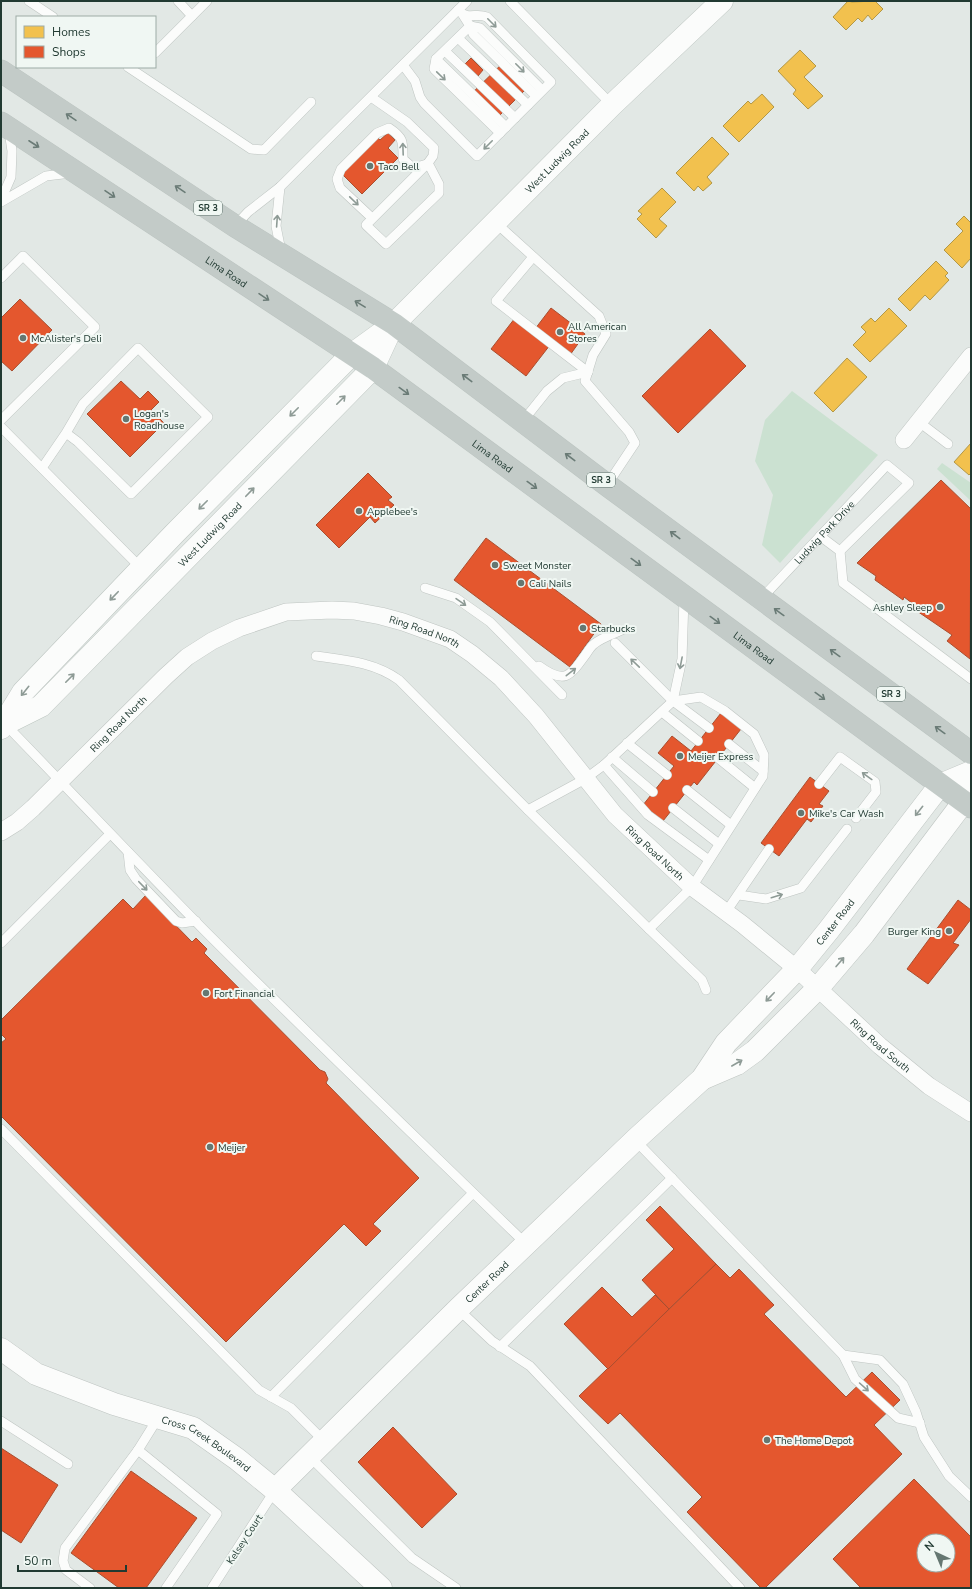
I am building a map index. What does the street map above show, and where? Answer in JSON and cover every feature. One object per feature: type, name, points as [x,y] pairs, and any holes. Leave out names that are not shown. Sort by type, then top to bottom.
[{"type":"highway","name":"SR 3","points":[[1,71],[235,226],[394,324],[607,484],[971,753]]},
{"type":"highway","name":"Lima Road","points":[[5,125],[351,355],[373,368],[940,785],[969,800]]},
{"type":"street","name":"West Ludwig Road","points":[[2,724],[23,692],[141,568],[351,355],[394,324],[612,105],[722,1]]},
{"type":"street","name":"West Ludwig Road","points":[[2,724],[41,706],[373,368],[394,324]]},
{"type":"street","points":[[904,440],[971,356]]},
{"type":"street","name":"Ring Road North","points":[[1,832],[33,808],[166,676],[187,657],[212,641],[239,628],[286,612],[332,610],[367,613],[409,624],[450,639],[472,654],[502,678],[536,716],[615,815],[692,887],[798,969]]},
{"type":"street","name":"Center Road","points":[[275,1490],[458,1309],[635,1140],[702,1079],[726,1043],[798,969],[940,785],[971,772]]},
{"type":"street","name":"Center Road","points":[[702,1079],[737,1064],[755,1051],[818,988],[864,934],[969,800]]},
{"type":"street","name":"Ring Road South","points":[[798,969],[880,1046],[929,1086],[971,1114]]},
{"type":"street","name":"Cross Creek Boulevard","points":[[1,1349],[36,1374],[114,1404],[193,1428],[236,1459],[275,1490],[381,1588]]},
{"type":"lane","points":[[29,1],[52,16]]},
{"type":"lane","points":[[178,1],[192,16]]},
{"type":"lane","points":[[156,52],[207,1]]},
{"type":"lane","points":[[235,226],[248,212],[280,187],[403,65],[461,12],[468,1]]},
{"type":"lane","points":[[510,1],[612,105]]},
{"type":"lane","points":[[461,12],[470,26],[480,28],[539,93]]},
{"type":"lane","points":[[403,65],[415,81],[420,97],[424,103],[477,156],[551,82],[487,18],[481,14],[471,16],[461,12]]},
{"type":"lane","points":[[470,26],[436,59],[503,130]]},
{"type":"lane","points":[[458,38],[528,105]]},
{"type":"lane","points":[[445,51],[514,118]]},
{"type":"lane","points":[[139,70],[251,149],[264,150],[311,102]]},
{"type":"lane","points":[[371,97],[407,122],[434,148],[433,156],[428,163],[366,224],[386,244],[439,193],[439,184],[428,163]]},
{"type":"lane","points":[[1,201],[11,177],[12,151],[5,125]]},
{"type":"lane","points":[[372,218],[340,188],[337,179],[341,169],[377,133],[389,128],[399,135],[403,142],[403,159],[413,168],[428,163]]},
{"type":"lane","points":[[1,201],[46,176],[77,173]]},
{"type":"lane","points":[[280,187],[276,226],[282,254]]},
{"type":"lane","points":[[496,223],[599,316],[606,334],[593,355],[585,381],[629,432],[635,443],[607,484]]},
{"type":"lane","points":[[1,278],[24,256],[95,327],[1,420]]},
{"type":"lane","points":[[532,257],[496,301],[588,372]]},
{"type":"lane","points":[[42,468],[66,433],[83,404],[138,348],[208,417],[131,494],[78,442],[66,433]]},
{"type":"lane","points":[[523,421],[547,391],[563,378],[588,372]]},
{"type":"lane","points":[[918,422],[948,444]]},
{"type":"lane","points":[[1,426],[141,568]]},
{"type":"lane","name":"Ludwig Park Drive","points":[[761,598],[886,465],[909,483],[840,551]]},
{"type":"lane","points":[[820,536],[840,551],[843,583],[971,679]]},
{"type":"lane","points":[[425,588],[456,598],[490,622],[562,694]]},
{"type":"lane","points":[[528,810],[585,779],[604,765],[673,700],[682,659],[684,596]]},
{"type":"lane","points":[[525,656],[556,676],[568,675],[573,672],[594,644],[622,630]]},
{"type":"lane","points":[[615,643],[673,700],[709,728]]},
{"type":"lane","points":[[316,656],[369,664],[388,672],[399,680],[528,810],[702,980],[706,990]]},
{"type":"lane","points":[[649,929],[692,887],[763,776],[764,755],[754,734],[725,711],[701,697],[673,700]]},
{"type":"lane","points":[[662,712],[698,742]]},
{"type":"lane","points":[[2,724],[196,921],[472,1194],[526,1244]]},
{"type":"lane","points":[[627,743],[667,774]]},
{"type":"lane","points":[[729,744],[763,771]]},
{"type":"lane","points":[[612,757],[653,792]]},
{"type":"lane","points":[[819,784],[840,757],[875,782],[876,792],[856,818]]},
{"type":"lane","points":[[718,758],[755,788]]},
{"type":"lane","points":[[604,765],[648,815],[709,860]]},
{"type":"lane","points":[[687,790],[731,825]]},
{"type":"lane","points":[[673,808],[719,844]]},
{"type":"lane","points":[[738,895],[766,899],[801,888],[847,829]]},
{"type":"lane","points":[[1,943],[110,834]]},
{"type":"lane","points":[[726,912],[769,849]]},
{"type":"lane","points":[[128,852],[130,870],[136,879],[176,921],[196,921]]},
{"type":"lane","points":[[1,1129],[259,1390],[291,1408],[324,1441]]},
{"type":"lane","points":[[635,1140],[843,1355],[855,1379],[898,1418],[920,1422]]},
{"type":"lane","points":[[500,1346],[672,1178]]},
{"type":"lane","points":[[271,1397],[472,1194]]},
{"type":"lane","points":[[458,1309],[492,1341],[530,1366],[740,1588]]},
{"type":"lane","points":[[843,1355],[880,1360],[903,1384],[916,1412],[924,1436],[949,1476],[971,1497]]},
{"type":"lane","points":[[90,1588],[66,1570],[63,1561],[65,1548],[138,1450],[158,1418]]},
{"type":"lane","points":[[1,1421],[68,1464]]},
{"type":"lane","points":[[138,1450],[217,1514],[166,1588]]},
{"type":"lane","points":[[309,1456],[412,1558],[456,1588]]},
{"type":"lane","name":"Kelsey Court","points":[[212,1588],[275,1490]]},
{"type":"green space","points":[[792,391],[878,455],[780,563],[762,545],[773,495],[755,461],[765,420]]},
{"type":"green space","points":[[942,463],[971,483],[971,501],[937,469]]},
{"type":"building: Homes","points":[[848,1],[875,1],[883,9],[872,20],[868,15],[862,22],[858,18],[846,30],[833,17]]},
{"type":"building: Homes","points":[[800,50],[816,66],[804,77],[823,96],[808,109],[793,94],[796,90],[778,71]]},
{"type":"building: Homes","points":[[762,94],[774,107],[739,142],[723,126],[748,101],[751,104]]},
{"type":"building: Homes","points":[[712,137],[729,154],[707,177],[712,183],[703,191],[698,186],[694,191],[676,173]]},
{"type":"building: Homes","points":[[662,188],[676,202],[659,219],[667,226],[656,238],[637,219],[642,214],[638,211]]},
{"type":"building: Homes","points":[[964,216],[971,223],[971,258],[962,268],[944,250],[963,231],[956,224]]},
{"type":"building: Homes","points":[[936,261],[948,273],[945,276],[949,280],[930,300],[925,295],[910,311],[898,299]]},
{"type":"building: Homes","points":[[889,308],[907,326],[870,362],[853,345],[866,332],[861,327],[871,318],[875,322]]},
{"type":"building: Homes","points":[[847,358],[867,377],[833,412],[814,393]]},
{"type":"building: Homes","points":[[971,443],[971,473],[969,475],[954,462]]},
{"type":"building: Shops","points":[[511,55],[536,79],[489,126],[464,101]]},
{"type":"building: Shops","points":[[471,58],[483,70],[478,76],[465,64]]},
{"type":"building: Shops","name":"Taco Bell","points":[[388,133],[395,140],[388,148],[398,158],[362,194],[342,174],[378,138],[380,140]]},
{"type":"building: Shops","name":"McAlister's Deli","points":[[20,299],[52,330],[12,371],[1,361],[1,318]]},
{"type":"building: Shops","name":"All American Stores","points":[[551,308],[585,334],[570,355],[535,329]]},
{"type":"building: Shops","points":[[515,318],[550,345],[526,376],[491,349]]},
{"type":"building: Shops","points":[[710,329],[746,366],[678,433],[642,396]]},
{"type":"building: Shops","name":"Logan's Roadhouse","points":[[121,381],[140,399],[148,391],[159,402],[151,410],[164,423],[130,457],[87,414]]},
{"type":"building: Shops","name":"Applebee's","points":[[368,473],[392,497],[388,500],[394,505],[375,523],[370,517],[339,548],[316,525]]},
{"type":"building: Shops","points":[[941,480],[971,509],[970,659],[947,641],[952,635],[914,609],[916,606],[904,597],[903,600],[875,580],[876,576],[857,563]]},
{"type":"building: Shops","points":[[486,538],[601,624],[570,667],[454,580]]},
{"type":"building: Shops","points":[[721,713],[741,729],[697,785],[694,782],[663,821],[643,805],[674,766],[658,753],[672,736],[691,751]]},
{"type":"building: Shops","name":"Mike's Car Wash","points":[[810,777],[829,791],[819,804],[823,806],[811,822],[807,819],[779,856],[761,843]]},
{"type":"building: Shops","name":"Meijer","points":[[146,895],[192,942],[196,938],[207,949],[204,953],[320,1070],[325,1072],[328,1079],[326,1083],[419,1178],[373,1224],[381,1231],[366,1246],[344,1224],[226,1342],[1,1116],[1,1043],[6,1039],[1,1034],[1,1020],[123,899],[133,909]]},
{"type":"building: Shops","name":"Burger King","points":[[958,900],[971,910],[971,919],[953,943],[959,945],[928,984],[907,969]]},
{"type":"building: Shops","points":[[660,1206],[716,1264],[669,1309],[642,1280],[674,1249],[646,1220]]},
{"type":"building: Shops","name":"The Home Depot","points":[[716,1264],[730,1278],[739,1269],[774,1305],[764,1314],[846,1397],[872,1372],[900,1400],[874,1425],[902,1454],[765,1588],[761,1588],[687,1512],[702,1497],[620,1413],[608,1424],[579,1396]]},
{"type":"building: Shops","points":[[602,1287],[632,1317],[655,1295],[669,1309],[608,1369],[564,1324]]},
{"type":"building: Shops","points":[[393,1427],[457,1494],[422,1528],[358,1462]]},
{"type":"building: Shops","points":[[1,1448],[58,1485],[21,1543],[1,1530]]},
{"type":"building: Shops","points":[[131,1471],[197,1518],[146,1588],[119,1588],[71,1553]]},
{"type":"building: Shops","points":[[914,1479],[971,1537],[971,1588],[861,1588],[833,1559]]},
{"type":"place","name":"Taco Bell","points":[[370,166]]},
{"type":"place","name":"All American Stores","points":[[560,332]]},
{"type":"place","name":"McAlister's Deli","points":[[23,338]]},
{"type":"place","name":"Logan's Roadhouse","points":[[126,419]]},
{"type":"place","name":"Applebee's","points":[[359,511]]},
{"type":"place","name":"Sweet Monster","points":[[495,565]]},
{"type":"place","name":"Cali Nails","points":[[521,583]]},
{"type":"place","name":"Ashley Sleep","points":[[940,607]]},
{"type":"place","name":"Starbucks","points":[[583,628]]},
{"type":"place","name":"Meijer Express","points":[[680,756]]},
{"type":"place","name":"Mike's Car Wash","points":[[801,813]]},
{"type":"place","name":"Burger King","points":[[949,931]]},
{"type":"place","name":"Fort Financial","points":[[206,993]]},
{"type":"place","name":"Meijer","points":[[210,1147]]},
{"type":"place","name":"The Home Depot","points":[[767,1440]]}]
